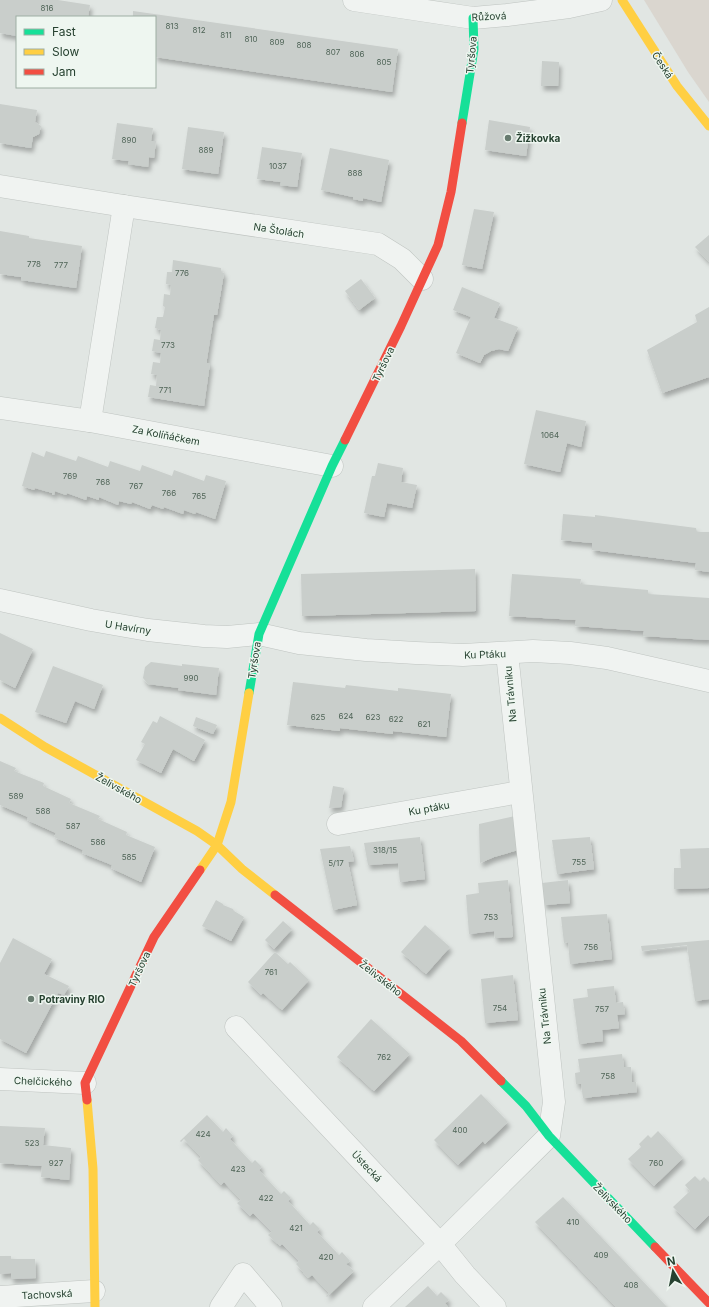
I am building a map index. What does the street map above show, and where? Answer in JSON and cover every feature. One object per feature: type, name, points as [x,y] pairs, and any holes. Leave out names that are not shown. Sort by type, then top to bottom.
[{"type":"street","name":"Růžová","points":[[354,0],[473,18],[506,15],[601,0]]},
{"type":"street","name":"Česká","points":[[622,0],[677,86],[709,126]]},
{"type":"street","name":"Tyršova","points":[[85,1083],[154,937],[216,845],[231,802],[258,634],[332,466],[398,333],[438,245],[451,192],[474,49],[473,18]]},
{"type":"street","name":"Na Štolách","points":[[0,186],[378,244],[402,259],[422,279]]},
{"type":"street","points":[[90,421],[124,206]]},
{"type":"street","name":"Za Kolíňáčkem","points":[[0,408],[90,421],[332,466]]},
{"type":"street","name":"U Havírny","points":[[0,600],[91,620],[148,630],[227,637],[258,634]]},
{"type":"street","name":"Ku Ptáku","points":[[258,634],[299,642],[366,650],[463,654],[533,652],[570,653],[607,658],[709,681]]},
{"type":"street","name":"Na Trávníku","points":[[507,653],[520,792],[554,1102],[549,1136]]},
{"type":"street","name":"Želivského","points":[[0,718],[45,747],[197,831],[216,845],[242,869],[461,1041],[526,1106],[549,1136],[709,1303]]},
{"type":"street","name":"Ku ptáku","points":[[338,824],[520,792]]},
{"type":"street","name":"Ústecká","points":[[236,1027],[440,1244],[465,1275],[495,1307]]},
{"type":"street","name":"Chelčického","points":[[0,1080],[85,1083]]},
{"type":"street","points":[[85,1083],[93,1169],[94,1299]]},
{"type":"street","points":[[374,1307],[549,1136]]},
{"type":"street","points":[[221,1307],[243,1274],[271,1307]]},
{"type":"street","name":"Tachovská","points":[[0,1296],[94,1299]]},
{"type":"shaded area","points":[[644,0],[709,0],[709,102],[688,72]]},
{"type":"building","points":[[0,0],[58,0],[90,5],[88,16],[16,16],[16,36],[0,33]]},
{"type":"building","points":[[133,11],[398,49],[392,92],[156,57],[156,16],[133,16]]},
{"type":"building","points":[[542,61],[559,62],[558,86],[541,86]]},
{"type":"building","points":[[0,104],[37,110],[35,122],[41,126],[39,134],[33,137],[31,148],[0,143]]},
{"type":"building","name":"Žižkovka","points":[[489,120],[530,127],[526,156],[485,150]]},
{"type":"building","points":[[117,123],[153,128],[151,141],[156,141],[154,158],[149,157],[148,167],[128,164],[129,161],[112,159]]},
{"type":"building","points":[[188,127],[224,132],[218,174],[182,169]]},
{"type":"building","points":[[262,147],[302,153],[297,187],[280,185],[281,182],[257,179]]},
{"type":"building","points":[[330,148],[389,160],[381,202],[363,198],[363,201],[353,199],[353,197],[321,190]]},
{"type":"building","points":[[474,209],[494,212],[482,269],[462,265]]},
{"type":"building","points":[[0,231],[29,236],[29,238],[82,246],[76,288],[21,280],[21,277],[0,274]]},
{"type":"building","points":[[709,235],[709,262],[695,247]]},
{"type":"building","points":[[173,260],[221,268],[221,272],[224,273],[217,315],[214,315],[207,359],[207,363],[210,363],[204,406],[148,397],[150,385],[156,386],[157,375],[151,374],[153,362],[160,363],[161,353],[152,351],[154,339],[160,340],[161,330],[155,328],[157,317],[163,317],[165,307],[163,306],[164,294],[170,295],[171,285],[166,284],[167,272],[172,272]]},
{"type":"building","points":[[361,279],[375,298],[359,310],[345,291]]},
{"type":"building","points":[[462,287],[500,303],[494,318],[518,327],[508,351],[499,349],[491,351],[484,355],[480,363],[456,353],[471,317],[453,310]]},
{"type":"building","points":[[709,307],[709,377],[662,393],[647,350],[697,322],[695,315]]},
{"type":"building","points":[[536,410],[586,421],[581,447],[567,443],[560,472],[524,464]]},
{"type":"building","points":[[46,451],[76,461],[78,456],[108,467],[110,461],[140,471],[142,465],[172,476],[174,470],[204,481],[206,475],[226,481],[215,519],[196,512],[195,514],[184,510],[183,514],[164,507],[163,509],[152,505],[150,509],[132,502],[131,504],[119,501],[118,505],[99,497],[99,500],[87,496],[86,500],[67,493],[66,495],[55,491],[54,495],[52,495],[52,493],[22,486],[32,452],[44,457]]},
{"type":"building","points":[[378,463],[403,468],[401,482],[417,485],[412,508],[387,503],[384,517],[364,513],[372,476],[375,476]]},
{"type":"building","points":[[563,514],[595,517],[595,515],[696,528],[697,532],[709,532],[709,572],[695,570],[696,563],[592,550],[592,543],[561,540]]},
{"type":"building","points":[[475,569],[476,611],[302,616],[301,574]]},
{"type":"building","points":[[512,574],[581,579],[580,584],[648,590],[648,594],[709,598],[709,640],[643,636],[644,631],[575,626],[576,620],[509,616]]},
{"type":"building","points":[[0,633],[33,649],[15,688],[0,680]]},
{"type":"building","points":[[151,662],[182,666],[182,664],[219,668],[216,695],[148,684],[143,678],[145,667]]},
{"type":"building","points":[[53,666],[103,685],[94,709],[75,701],[66,723],[35,712]]},
{"type":"building","points":[[293,682],[345,688],[346,685],[398,691],[398,688],[451,694],[446,737],[393,731],[393,734],[340,728],[340,731],[287,725]]},
{"type":"building","points":[[160,716],[205,740],[194,761],[173,749],[161,773],[136,760],[145,744],[141,742],[153,721],[157,723]]},
{"type":"building","points":[[196,717],[217,725],[213,734],[193,726]]},
{"type":"building","points":[[0,761],[16,768],[14,771],[44,783],[43,786],[71,799],[69,803],[100,816],[98,819],[127,832],[126,835],[155,847],[141,882],[111,868],[112,865],[82,853],[83,850],[54,837],[56,833],[27,820],[28,817],[0,805]]},
{"type":"building","points":[[333,786],[344,788],[341,807],[329,808]]},
{"type":"building","points":[[515,816],[518,850],[480,863],[479,824]]},
{"type":"building","points":[[420,837],[425,879],[400,882],[398,863],[368,865],[364,843]]},
{"type":"building","points":[[590,837],[594,869],[557,874],[552,840]]},
{"type":"building","points":[[350,846],[354,861],[348,862],[357,905],[333,910],[320,849]]},
{"type":"building","points":[[709,848],[709,888],[674,889],[674,868],[681,868],[680,849]]},
{"type":"building","points":[[508,880],[513,937],[495,938],[494,931],[469,934],[466,895],[479,893],[478,883]]},
{"type":"building","points":[[568,880],[570,903],[544,905],[542,883]]},
{"type":"building","points":[[216,900],[244,917],[231,941],[202,926]]},
{"type":"building","points":[[607,914],[612,959],[570,964],[568,942],[564,943],[561,917]]},
{"type":"building","points":[[283,921],[292,929],[274,949],[265,940]]},
{"type":"building","points":[[425,925],[450,947],[426,974],[401,952]]},
{"type":"building","points":[[13,938],[52,959],[44,974],[69,986],[64,995],[58,993],[26,1053],[0,1039],[0,963]]},
{"type":"building","points":[[709,940],[709,999],[695,1001],[687,945],[642,951],[641,946]]},
{"type":"building","points":[[275,952],[288,964],[290,962],[309,980],[282,1010],[263,993],[261,995],[248,982]]},
{"type":"building","points":[[513,975],[518,1020],[485,1023],[481,979]]},
{"type":"building","points":[[614,986],[616,1003],[623,1002],[625,1014],[617,1015],[619,1028],[602,1030],[603,1041],[579,1044],[573,999],[588,997],[587,989]]},
{"type":"building","points":[[371,1019],[410,1054],[374,1091],[337,1057]]},
{"type":"building","points":[[622,1054],[624,1067],[631,1067],[632,1082],[636,1082],[637,1092],[583,1098],[581,1084],[576,1084],[575,1073],[580,1072],[578,1059]]},
{"type":"building","points":[[481,1094],[508,1122],[485,1144],[483,1141],[458,1165],[434,1140]]},
{"type":"building","points":[[207,1115],[223,1132],[226,1128],[233,1136],[230,1139],[237,1147],[252,1163],[255,1160],[262,1167],[259,1170],[281,1194],[284,1191],[291,1198],[288,1201],[310,1225],[313,1222],[320,1229],[317,1232],[339,1255],[342,1252],[350,1261],[346,1264],[354,1271],[327,1297],[326,1296],[329,1293],[312,1275],[308,1278],[296,1264],[299,1261],[282,1244],[280,1246],[268,1235],[273,1230],[271,1231],[253,1213],[250,1216],[237,1203],[241,1200],[224,1182],[221,1185],[198,1160],[201,1157],[184,1139],[181,1142],[180,1141]]},
{"type":"building","points":[[0,1126],[45,1128],[43,1145],[71,1148],[69,1180],[41,1177],[42,1166],[0,1163]]},
{"type":"building","points":[[658,1131],[683,1158],[654,1186],[628,1159],[641,1147],[639,1144],[648,1135],[651,1138]]},
{"type":"building","points":[[695,1176],[700,1181],[704,1177],[709,1182],[709,1215],[695,1229],[673,1207],[690,1191],[685,1185]]},
{"type":"building","points":[[563,1197],[667,1307],[616,1307],[535,1222]]},
{"type":"building","points":[[0,1256],[11,1256],[11,1259],[35,1259],[36,1278],[11,1279],[11,1273],[0,1274]]},
{"type":"building","points":[[428,1286],[437,1296],[441,1292],[449,1300],[445,1303],[448,1307],[405,1307]]},
{"type":"traffic: fast","points":[[462,123],[474,49],[473,18]]},
{"type":"traffic: fast","points":[[249,693],[259,634],[332,466],[345,440]]},
{"type":"traffic: fast","points":[[501,1081],[526,1106],[549,1136],[655,1247]]},
{"type":"traffic: slow","points":[[622,0],[677,86],[709,126]]},
{"type":"traffic: slow","points":[[200,870],[217,845],[231,802],[249,693]]},
{"type":"traffic: slow","points":[[0,718],[45,747],[197,831],[217,845],[242,869],[275,895]]},
{"type":"traffic: slow","points":[[87,1100],[93,1169],[95,1307]]},
{"type":"traffic: jam","points":[[345,440],[401,326],[438,245],[451,192],[462,123]]},
{"type":"traffic: jam","points":[[87,1100],[85,1083],[154,937],[200,870]]},
{"type":"traffic: jam","points":[[275,895],[461,1041],[501,1081]]},
{"type":"traffic: jam","points":[[655,1247],[709,1303]]},
{"type":"place","name":"Žižkovka","points":[[508,138]]},
{"type":"place","name":"Potraviny RIO","points":[[31,999]]}]
